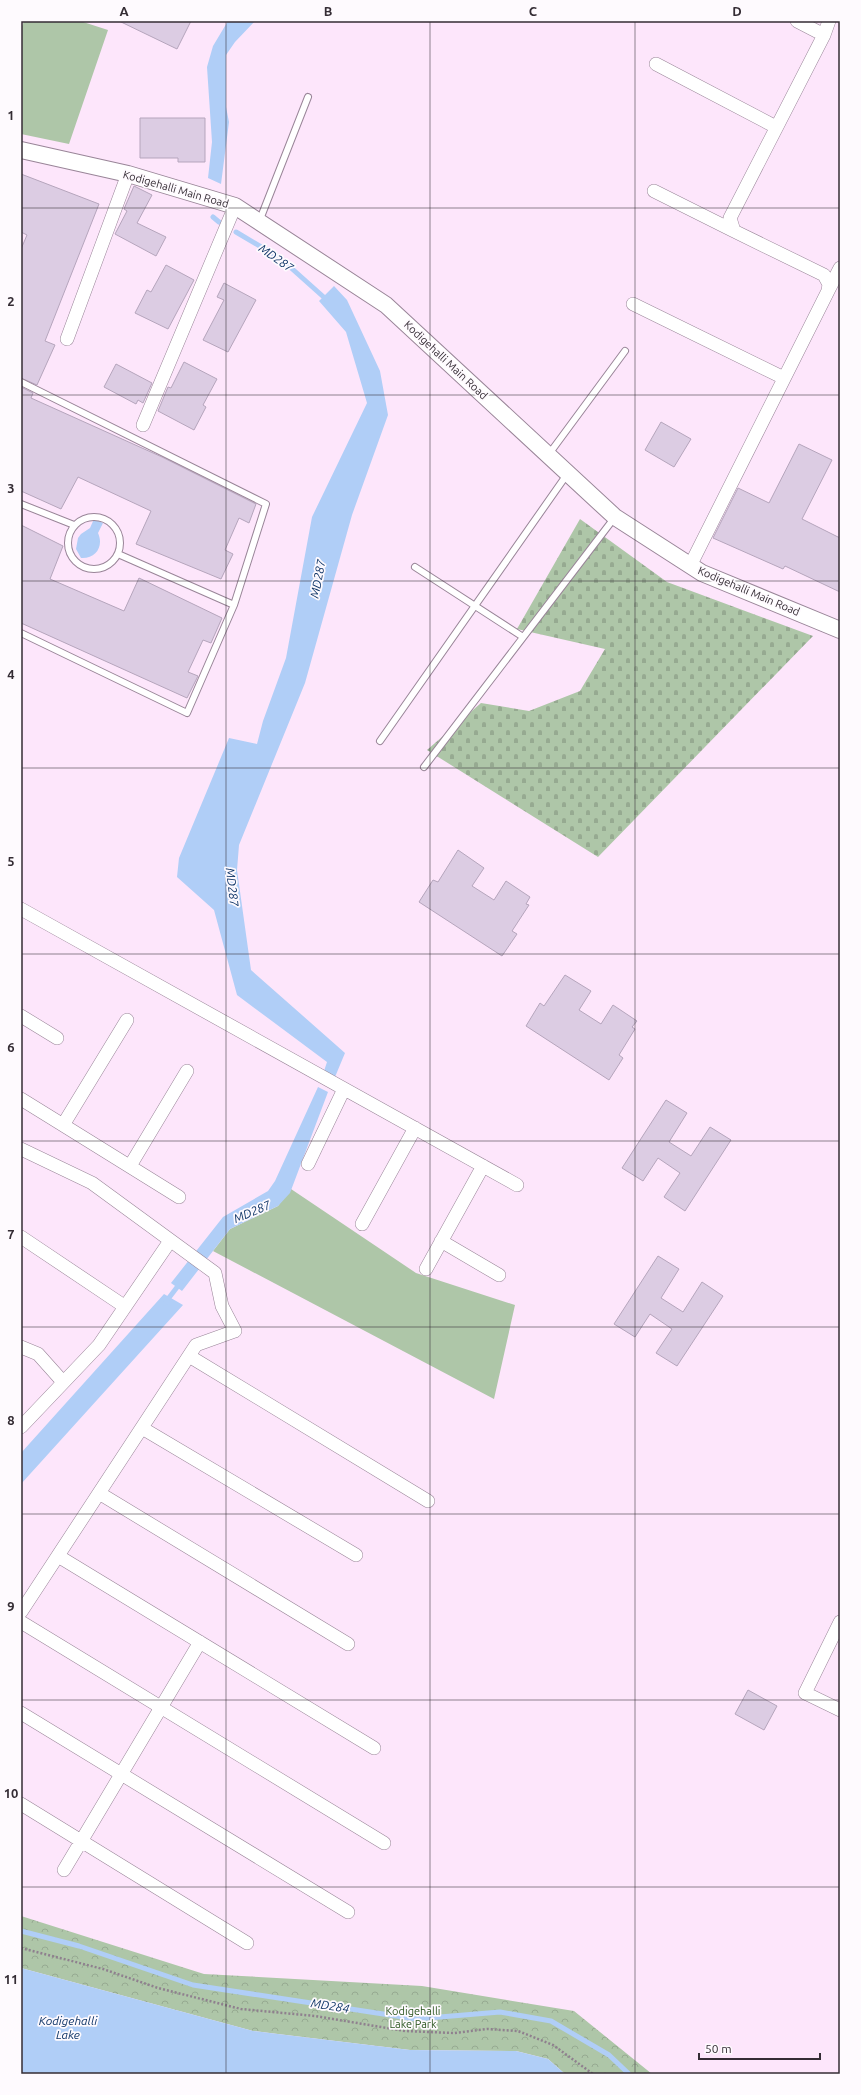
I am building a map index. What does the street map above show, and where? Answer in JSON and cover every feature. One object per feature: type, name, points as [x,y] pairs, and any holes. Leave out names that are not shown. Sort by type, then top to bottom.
[{"type":"street","points":[[797,21],[824,35]]},
{"type":"street","points":[[734,231],[731,225],[732,213],[824,35],[829,21]]},
{"type":"street","points":[[656,64],[776,127]]},
{"type":"street","name":"Kodigehalli Main Road","points":[[21,150],[128,174],[235,206],[386,305],[615,517],[702,573],[840,630]]},
{"type":"street","points":[[67,338],[128,174]]},
{"type":"street","points":[[654,191],[824,275],[829,284],[828,292]]},
{"type":"street","points":[[144,425],[235,206]]},
{"type":"street","points":[[690,566],[840,268]]},
{"type":"street","points":[[633,304],[784,378]]},
{"type":"street","points":[[21,909],[517,1185]]},
{"type":"street","points":[[21,1016],[57,1038]]},
{"type":"street","points":[[63,1125],[127,1020]]},
{"type":"street","points":[[130,1166],[187,1071]]},
{"type":"street","points":[[308,1164],[344,1089]]},
{"type":"street","points":[[21,1099],[179,1197]]},
{"type":"street","points":[[362,1224],[415,1128]]},
{"type":"street","points":[[21,1150],[92,1183],[215,1273],[222,1306],[235,1331],[196,1345],[21,1612]]},
{"type":"street","points":[[426,1269],[483,1166]]},
{"type":"street","points":[[21,1237],[124,1306]]},
{"type":"street","points":[[21,1426],[98,1345],[170,1241]]},
{"type":"street","points":[[441,1241],[499,1275]]},
{"type":"street","points":[[21,1347],[38,1354],[63,1382]]},
{"type":"street","points":[[189,1356],[428,1501]]},
{"type":"street","points":[[142,1428],[356,1555]]},
{"type":"street","points":[[99,1493],[348,1644]]},
{"type":"street","points":[[58,1556],[374,1748]]},
{"type":"street","points":[[21,1622],[384,1843]]},
{"type":"street","points":[[840,1622],[805,1693],[840,1710]]},
{"type":"street","points":[[64,1870],[200,1642]]},
{"type":"street","points":[[21,1713],[348,1912]]},
{"type":"street","points":[[21,1804],[247,1943]]},
{"type":"lane","points":[[259,222],[308,96]]},
{"type":"lane","points":[[548,455],[626,351]]},
{"type":"lane","points":[[21,382],[266,504],[234,605],[187,713],[21,633]]},
{"type":"lane","points":[[380,741],[568,473]]},
{"type":"lane","points":[[21,504],[74,525]]},
{"type":"lane","points":[[91,517],[100,517],[108,521],[115,527],[119,536],[120,545],[118,554],[110,564],[99,570],[86,569],[76,563],[68,549],[67,541],[74,525],[91,517]]},
{"type":"lane","points":[[424,767],[615,517]]},
{"type":"lane","points":[[118,554],[234,605]]},
{"type":"lane","points":[[415,567],[523,638]]},
{"type":"path","points":[[21,1948],[103,1969],[158,1988],[241,2009],[315,2016],[405,2031],[454,2033],[488,2029],[518,2031],[553,2045],[593,2074]]},
{"type":"green space","points":[[24,21],[80,21],[108,30],[69,144],[21,134],[21,29]]},
{"type":"green space","points":[[580,519],[667,582],[813,636],[598,857],[427,750],[481,703],[529,711],[580,691],[605,649],[517,629]]},
{"type":"green space","points":[[291,1189],[416,1273],[515,1305],[494,1399],[213,1251],[230,1229],[278,1206]]},
{"type":"green space","name":"Kodigehalli Lake Park","points":[[21,1916],[204,1974],[422,1986],[574,2011],[652,2074],[565,2074],[548,2059],[516,2051],[410,2050],[253,2031],[21,1968]]},
{"type":"water","points":[[228,21],[255,21],[235,42],[226,55],[226,107],[229,122],[221,184],[208,178],[212,142],[207,67],[213,46]]},
{"type":"water","points":[[334,286],[347,300],[380,371],[388,415],[352,515],[305,683],[239,845],[237,870],[251,970],[345,1053],[335,1077],[324,1071],[327,1062],[237,995],[214,910],[177,877],[179,858],[229,738],[257,744],[263,721],[286,658],[312,517],[367,403],[346,332],[319,301]]},
{"type":"water","points":[[94,519],[103,523],[98,533],[100,538],[99,547],[95,554],[86,558],[81,558],[76,549],[78,538],[90,528]]},
{"type":"water","points":[[318,1087],[328,1092],[290,1193],[278,1206],[230,1229],[182,1291],[171,1283],[223,1217],[268,1191],[275,1181]]},
{"type":"water","points":[[164,1294],[183,1305],[21,1484],[21,1453]]},
{"type":"water","name":"Kodigehalli Lake","points":[[21,1968],[253,2031],[410,2050],[516,2051],[548,2059],[565,2074],[21,2074]]},
{"type":"building","points":[[119,21],[191,21],[177,49]]},
{"type":"building","points":[[140,118],[205,118],[205,162],[178,162],[178,158],[140,158]]},
{"type":"building","points":[[21,174],[99,204],[45,341],[55,345],[37,385],[21,378],[21,249],[27,235],[21,232]]},
{"type":"building","points":[[134,186],[152,195],[137,223],[166,237],[156,256],[115,234],[127,211],[124,209]]},
{"type":"building","points":[[166,265],[194,280],[168,329],[135,313],[147,290],[151,292]]},
{"type":"building","points":[[224,283],[256,300],[228,352],[203,340],[224,300],[217,297]]},
{"type":"building","points":[[184,362],[217,379],[203,405],[206,407],[194,430],[158,411],[168,387],[171,388]]},
{"type":"building","points":[[116,364],[152,383],[143,403],[138,400],[136,404],[104,387]]},
{"type":"building","points":[[21,387],[33,393],[31,398],[162,457],[256,504],[249,523],[239,518],[225,550],[233,554],[221,579],[136,544],[151,511],[78,477],[61,509],[21,491]]},
{"type":"building","points":[[661,422],[691,439],[674,467],[645,450]]},
{"type":"building","points":[[799,444],[832,460],[802,519],[840,538],[840,592],[785,566],[783,569],[713,538],[738,488],[769,503]]},
{"type":"building","points":[[21,525],[63,546],[50,579],[124,611],[139,578],[222,618],[211,643],[203,640],[188,672],[198,676],[187,698],[21,623]]},
{"type":"building","points":[[458,850],[484,868],[472,886],[494,900],[506,881],[530,897],[526,904],[529,905],[512,931],[517,934],[502,956],[419,902],[433,880],[438,882]]},
{"type":"building","points":[[565,975],[591,991],[579,1010],[601,1024],[613,1005],[637,1021],[632,1027],[635,1029],[619,1055],[623,1058],[609,1080],[526,1026],[540,1003],[544,1006]]},
{"type":"building","points":[[666,1100],[687,1113],[669,1142],[691,1156],[710,1127],[731,1140],[685,1211],[664,1197],[680,1173],[658,1158],[643,1181],[622,1168]]},
{"type":"building","points":[[658,1256],[679,1269],[661,1298],[683,1312],[702,1282],[723,1296],[677,1366],[656,1353],[672,1329],[650,1314],[635,1337],[614,1324]]},
{"type":"building","points":[[748,1690],[777,1706],[764,1730],[735,1714]]},
{"type":"waterway","name":"MD287","points":[[213,217],[219,222]]},
{"type":"waterway","name":"MD287","points":[[236,232],[280,258],[327,300]]},
{"type":"waterway","name":"MD287","points":[[165,1303],[181,1282]]},
{"type":"waterway","name":"MD284","points":[[21,1931],[79,1946],[193,1985],[416,2019],[500,2012],[551,2021],[609,2055],[629,2074]]}]
